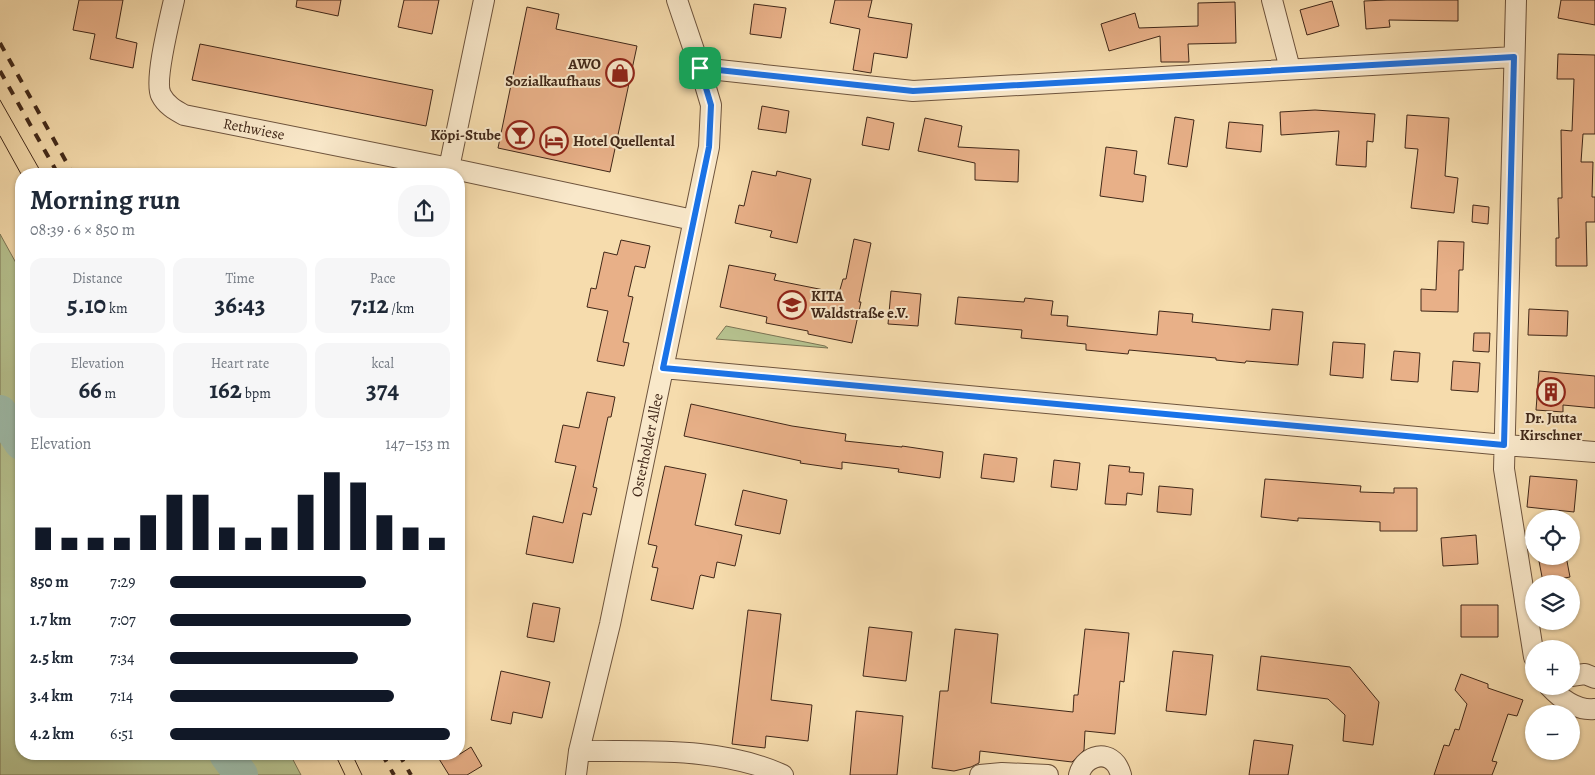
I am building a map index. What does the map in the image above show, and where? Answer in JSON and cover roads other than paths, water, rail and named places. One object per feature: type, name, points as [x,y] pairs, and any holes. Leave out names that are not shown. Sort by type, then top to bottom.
[{"type":"street","name":"Rethwiese","points":[[174,0],[159,80],[160,94],[170,106],[184,115],[449,168]]},
{"type":"street","points":[[449,168],[484,0]]},
{"type":"street","name":"Osterholder Allee","points":[[578,761],[610,624],[709,147],[711,105],[677,0]]},
{"type":"street","points":[[1272,0],[1290,69]]},
{"type":"street","points":[[1516,0],[1504,469],[1531,640]]},
{"type":"street","points":[[700,68],[913,91],[1514,57]]},
{"type":"street","name":"Rethwiese","points":[[465,171],[693,220]]},
{"type":"street","points":[[663,368],[1595,452]]},
{"type":"street","points":[[1580,675],[1595,678]]},
{"type":"street","points":[[1560,695],[1574,706],[1586,710],[1595,709]]},
{"type":"street","points":[[578,761],[690,753],[720,755],[782,775]]},
{"type":"street","points":[[1079,775],[1084,764],[1089,759],[1103,756],[1110,758],[1117,765],[1121,775]]},
{"type":"street","points":[[980,775],[1002,773],[1048,775]]},
{"type":"waterway","points":[[0,412],[15,434]]},
{"type":"waterway","points":[[230,760],[241,775]]},
{"type":"tram line","points":[[0,100],[39,168]]},
{"type":"tram line","points":[[0,136],[18,168]]},
{"type":"tram line","points":[[338,760],[345,775]]},
{"type":"tram line","points":[[355,760],[362,775]]},
{"type":"railway","points":[[0,43],[70,168]]},
{"type":"railway","points":[[0,71],[55,168]]},
{"type":"railway","points":[[385,760],[394,775]]},
{"type":"railway","points":[[402,760],[411,775]]},
{"type":"place","name":"AWO Sozialkaufhaus","points":[[620,73]]},
{"type":"place","name":"Köpi-Stube","points":[[520,135]]},
{"type":"place","name":"Hotel Quellental","points":[[554,141]]},
{"type":"place","name":"KITA Waldstraße e.V.","points":[[792,305]]},
{"type":"place","name":"Dr. Jutta Kirschner","points":[[1551,392]]}]
